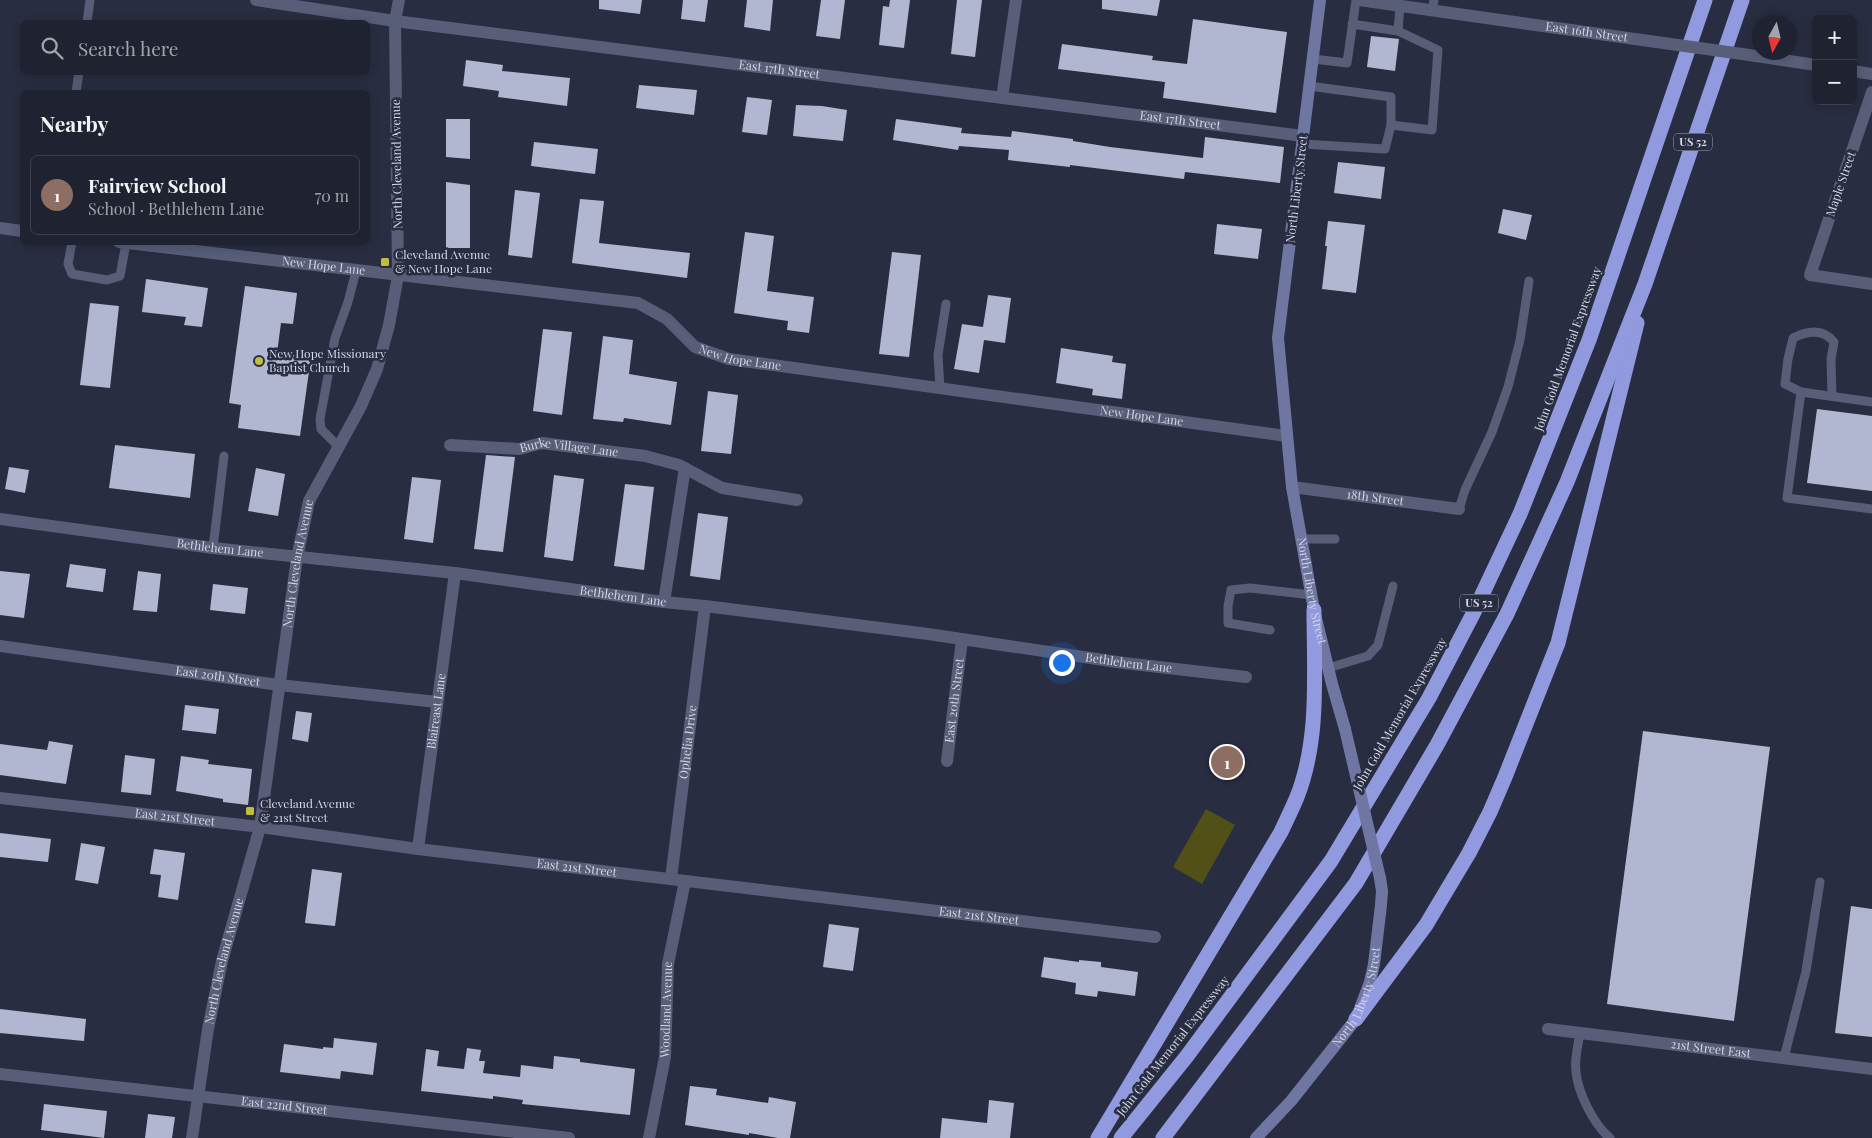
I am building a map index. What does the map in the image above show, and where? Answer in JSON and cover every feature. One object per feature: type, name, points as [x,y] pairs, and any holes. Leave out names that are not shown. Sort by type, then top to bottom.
[{"type":"highway","name":"John Gold Memorial Expressway","points":[[1121,1138],[1186,1056],[1331,861],[1429,698],[1474,614],[1520,514],[1589,340],[1705,0]]},
{"type":"highway","name":"US 52","points":[[1163,1138],[1356,883],[1437,745],[1507,614],[1567,482],[1645,284],[1742,0]]},
{"type":"highway","points":[[1356,1019],[1426,925],[1469,853],[1490,812],[1555,652],[1635,335],[1645,284]]},
{"type":"highway","points":[[1098,1138],[1280,832],[1297,796],[1307,759],[1314,714],[1313,602]]},
{"type":"main road","name":"North Liberty Street","points":[[1256,1138],[1291,1101],[1356,1019],[1370,982],[1382,905],[1380,878],[1328,668],[1301,539],[1286,436],[1278,338],[1320,0]]},
{"type":"street","name":"East 17th Street","points":[[256,0],[395,21],[1002,98],[1303,140]]},
{"type":"street","name":"North Cleveland Avenue","points":[[192,1138],[208,1029],[222,961],[260,827],[297,558],[309,501],[361,406],[377,369],[389,325],[398,276],[395,21],[399,0]]},
{"type":"street","points":[[1002,98],[1016,0]]},
{"type":"street","name":"East 16th Street","points":[[1357,0],[1400,6],[1433,5],[1642,40],[1812,64]]},
{"type":"street","points":[[1857,72],[1872,74]]},
{"type":"street","name":"Maple Street","points":[[1872,92],[1810,275],[1872,284]]},
{"type":"street","points":[[0,228],[20,231]]},
{"type":"street","name":"New Hope Lane","points":[[140,245],[638,304],[667,319],[695,347],[729,359],[1286,436]]},
{"type":"street","name":"Burke Village Lane","points":[[450,444],[519,449],[542,443],[645,456],[678,465],[722,488],[797,500]]},
{"type":"street","points":[[664,602],[685,468]]},
{"type":"street","name":"18th Street","points":[[1292,487],[1460,509]]},
{"type":"street","name":"Bethlehem Lane","points":[[0,520],[297,558],[455,573],[1124,663],[1246,677]]},
{"type":"street","name":"Blaireast Lane","points":[[418,849],[455,573]]},
{"type":"street","name":"Ophelia Drive","points":[[671,879],[706,606]]},
{"type":"street","name":"East 20th Street","points":[[947,760],[962,640]]},
{"type":"street","name":"East 20th Street","points":[[0,646],[279,685],[437,702]]},
{"type":"street","name":"East 21st Street","points":[[0,798],[260,827],[418,849],[1155,938]]},
{"type":"street","name":"Woodland Avenue","points":[[650,1138],[665,1057],[668,964],[685,881]]},
{"type":"street","name":"21st Street East","points":[[1548,1029],[1872,1069]]},
{"type":"street","name":"East 22nd Street","points":[[0,1074],[569,1138]]},
{"type":"lane","points":[[87,20],[90,0]]},
{"type":"lane","points":[[1313,59],[1347,63],[1357,0]]},
{"type":"lane","points":[[1398,31],[1400,6]]},
{"type":"lane","points":[[1352,24],[1398,31],[1438,50],[1432,130],[1391,126]]},
{"type":"lane","points":[[76,90],[79,75]]},
{"type":"lane","points":[[1303,140],[1385,149],[1391,126],[1391,97],[1310,86]]},
{"type":"lane","points":[[71,245],[68,264],[72,274],[107,280],[120,276],[123,245]]},
{"type":"lane","points":[[339,447],[321,429],[320,420],[335,338],[348,302],[356,271]]},
{"type":"lane","points":[[1460,509],[1465,490],[1492,432],[1508,387],[1520,340],[1529,281]]},
{"type":"lane","points":[[940,388],[938,355],[946,304]]},
{"type":"lane","points":[[1832,396],[1831,359],[1834,342],[1828,335],[1813,331],[1793,338],[1785,384],[1802,392],[1872,402]]},
{"type":"lane","points":[[1802,392],[1787,498],[1872,509]]},
{"type":"lane","points":[[213,548],[224,456]]},
{"type":"lane","points":[[1301,539],[1335,539]]},
{"type":"lane","points":[[1328,668],[1368,656],[1373,652],[1378,645],[1393,586]]},
{"type":"lane","points":[[1270,630],[1228,623],[1228,606],[1231,590],[1250,588],[1313,602]]},
{"type":"lane","points":[[1784,1058],[1786,1043],[1806,971],[1820,882]]},
{"type":"lane","points":[[1580,1033],[1576,1070],[1579,1089],[1601,1131],[1610,1138]]},
{"type":"shaded area","points":[[1206,809],[1235,825],[1202,884],[1173,867]]},
{"type":"building","points":[[599,0],[642,0],[640,14],[599,9]]},
{"type":"building","points":[[683,0],[708,0],[705,22],[681,19]]},
{"type":"building","points":[[747,0],[773,0],[770,31],[744,27]]},
{"type":"building","points":[[821,0],[845,0],[840,39],[816,36]]},
{"type":"building","points":[[890,0],[910,0],[904,48],[879,45],[883,6],[889,7]]},
{"type":"building","points":[[957,0],[982,0],[975,57],[951,54]]},
{"type":"building","points":[[1102,0],[1160,0],[1157,16],[1102,9]]},
{"type":"building","points":[[1193,19],[1287,32],[1276,113],[1163,98],[1165,82],[1058,69],[1062,44],[1153,56],[1152,60],[1187,64]]},
{"type":"building","points":[[1371,36],[1399,39],[1395,71],[1367,67]]},
{"type":"building","points":[[466,60],[503,65],[502,71],[570,78],[567,106],[498,97],[499,91],[463,86]]},
{"type":"building","points":[[639,85],[697,90],[694,115],[636,108]]},
{"type":"building","points":[[747,97],[772,100],[767,135],[742,132]]},
{"type":"building","points":[[796,105],[822,106],[847,110],[843,141],[793,136]]},
{"type":"building","points":[[446,119],[470,119],[470,159],[446,157]]},
{"type":"building","points":[[896,119],[962,128],[961,133],[1011,137],[1012,131],[1073,139],[1073,141],[1110,147],[1203,158],[1205,137],[1284,147],[1280,183],[1185,172],[1184,179],[1070,165],[1070,167],[1008,160],[1009,150],[959,146],[958,150],[893,140]]},
{"type":"building","points":[[534,142],[598,149],[595,174],[531,166]]},
{"type":"building","points":[[1338,162],[1385,167],[1381,199],[1334,193]]},
{"type":"building","points":[[446,182],[470,185],[470,248],[446,248]]},
{"type":"building","points":[[515,190],[540,193],[532,258],[508,255]]},
{"type":"building","points":[[580,199],[604,201],[599,243],[690,253],[687,278],[572,263]]},
{"type":"building","points":[[1503,209],[1532,215],[1526,240],[1498,233]]},
{"type":"building","points":[[1328,221],[1365,225],[1356,293],[1322,289]]},
{"type":"building","points":[[1217,224],[1262,229],[1258,259],[1214,254]]},
{"type":"building","points":[[745,232],[774,236],[767,291],[814,297],[809,333],[787,330],[788,321],[734,313]]},
{"type":"building","points":[[892,252],[921,255],[909,357],[879,354]]},
{"type":"building","points":[[146,279],[208,288],[202,327],[184,325],[186,317],[142,312]]},
{"type":"building","name":"New Hope Missionary Baptist Church","points":[[245,286],[297,293],[293,324],[281,323],[277,353],[311,357],[300,436],[238,428],[241,405],[229,403]]},
{"type":"building","points":[[988,295],[1011,298],[1005,343],[984,340],[979,373],[954,369],[962,324],[983,327]]},
{"type":"building","points":[[90,303],[119,306],[110,388],[80,385]]},
{"type":"building","points":[[543,329],[572,332],[562,415],[533,411]]},
{"type":"building","points":[[603,336],[633,340],[629,374],[677,382],[671,425],[624,418],[623,422],[593,419]]},
{"type":"building","points":[[1061,348],[1113,356],[1112,362],[1126,364],[1122,399],[1092,395],[1093,389],[1056,383]]},
{"type":"building","points":[[708,391],[738,395],[731,454],[701,451]]},
{"type":"building","points":[[1817,409],[1872,416],[1872,491],[1807,483]]},
{"type":"building","points":[[115,445],[195,454],[190,498],[109,488]]},
{"type":"building","points":[[486,455],[515,457],[503,552],[474,549]]},
{"type":"building","points":[[9,467],[29,470],[25,493],[5,489]]},
{"type":"building","points":[[256,468],[285,474],[278,516],[248,511]]},
{"type":"building","points":[[554,475],[584,479],[573,561],[544,557]]},
{"type":"building","points":[[412,477],[441,480],[433,543],[404,539]]},
{"type":"building","points":[[625,484],[654,487],[644,570],[614,566]]},
{"type":"building","points":[[698,513],[728,517],[720,580],[690,576]]},
{"type":"building","points":[[70,564],[106,569],[103,592],[66,587]]},
{"type":"building","points":[[0,571],[30,574],[24,618],[0,615]]},
{"type":"building","points":[[138,571],[161,574],[157,612],[133,610]]},
{"type":"building","points":[[213,584],[248,588],[245,614],[210,610]]},
{"type":"building","points":[[185,705],[219,709],[216,734],[182,730]]},
{"type":"building","points":[[296,711],[312,713],[308,742],[292,739]]},
{"type":"building","points":[[1643,731],[1770,747],[1734,1021],[1607,1004]]},
{"type":"building","points":[[49,741],[73,745],[66,784],[0,775],[0,744],[47,750]]},
{"type":"building","points":[[125,755],[155,759],[151,795],[121,792]]},
{"type":"building","points":[[181,756],[209,760],[208,764],[252,769],[248,805],[223,802],[223,799],[176,791]]},
{"type":"building","points":[[0,833],[51,839],[48,862],[0,857]]},
{"type":"building","points":[[81,843],[105,847],[98,884],[75,880]]},
{"type":"building","points":[[154,849],[185,853],[178,900],[158,897],[161,875],[150,874]]},
{"type":"building","points":[[312,869],[342,873],[335,926],[305,923]]},
{"type":"building","points":[[1851,906],[1872,909],[1872,1037],[1835,1033]]},
{"type":"building","points":[[829,924],[859,928],[853,971],[823,967]]},
{"type":"building","points":[[1044,957],[1079,962],[1079,960],[1101,962],[1101,967],[1138,972],[1135,996],[1098,991],[1097,997],[1075,994],[1076,983],[1041,977]]},
{"type":"building","points":[[0,1009],[86,1019],[84,1041],[0,1033]]},
{"type":"building","points":[[334,1038],[377,1043],[373,1075],[341,1071],[340,1079],[280,1072],[284,1044],[323,1049],[323,1047],[333,1048]]},
{"type":"building","points":[[467,1048],[481,1050],[479,1061],[485,1061],[483,1073],[520,1077],[521,1065],[553,1069],[554,1056],[580,1059],[580,1062],[635,1069],[630,1115],[522,1104],[523,1100],[493,1096],[493,1099],[421,1091],[426,1049],[439,1051],[437,1066],[464,1069]]},
{"type":"building","points":[[690,1086],[717,1089],[716,1095],[768,1103],[769,1097],[796,1102],[790,1138],[749,1133],[749,1135],[685,1125]]},
{"type":"building","points":[[989,1100],[1014,1103],[1010,1138],[940,1138],[942,1118],[987,1123]]},
{"type":"building","points":[[44,1104],[107,1111],[104,1138],[41,1130]]},
{"type":"building","points":[[148,1114],[175,1117],[172,1138],[145,1138]]},
{"type":"place","name":"Cleveland Avenue & New Hope Lane","points":[[385,262]]},
{"type":"place","name":"New Hope Missionary Baptist Church","points":[[259,361]]},
{"type":"place","name":"Fairview School","points":[[1227,762]]},
{"type":"place","name":"Cleveland Avenue & 21st Street","points":[[250,811]]}]
